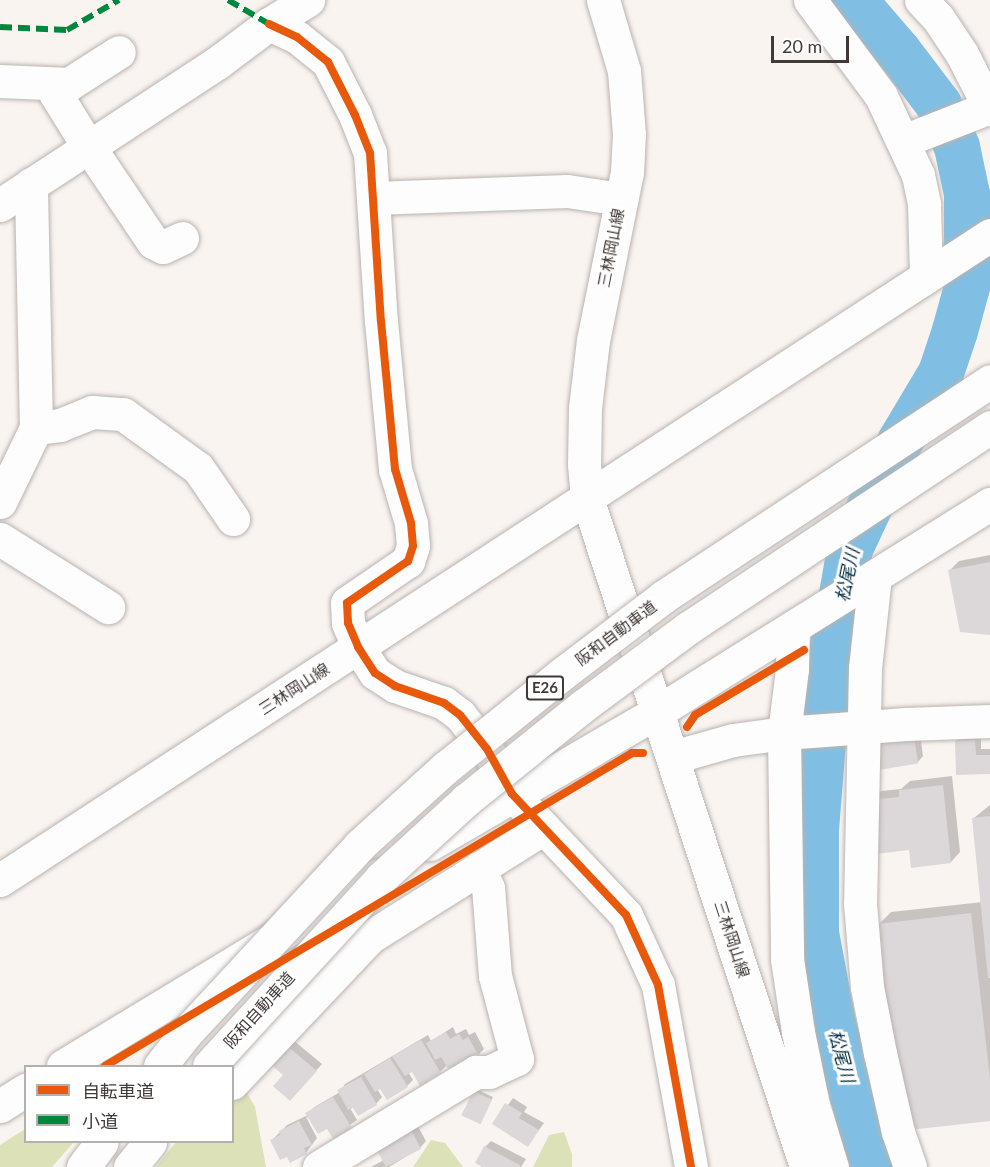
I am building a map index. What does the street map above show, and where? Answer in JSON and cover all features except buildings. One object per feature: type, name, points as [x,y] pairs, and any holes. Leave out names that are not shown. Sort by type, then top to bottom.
[{"type":"main road","points":[[0,205],[217,63],[269,24],[308,0]]},
{"type":"main road","name":"三林岡山線","points":[[603,0],[624,71],[628,101],[627,172],[593,340],[585,408],[584,464],[587,498],[806,1167]]},
{"type":"main road","points":[[810,0],[881,96],[918,175],[924,204],[926,277]]},
{"type":"main road","points":[[903,141],[990,108],[962,54],[921,0]]},
{"type":"main road","points":[[269,24],[297,37],[328,62],[355,115],[370,153],[381,321],[395,469],[411,523],[413,546],[408,561],[347,603],[348,623],[358,647],[375,672],[395,686],[444,703],[460,715],[487,749],[512,794],[626,915],[658,985],[691,1167]]},
{"type":"main road","points":[[0,81],[69,84],[119,52]]},
{"type":"main road","points":[[56,84],[55,93],[153,242],[163,247],[183,238]]},
{"type":"main road","points":[[0,502],[36,428],[31,184]]},
{"type":"main road","points":[[373,198],[567,191],[621,199]]},
{"type":"main road","name":"三林岡山線","points":[[0,880],[990,235]]},
{"type":"main road","name":"阪和自動車道","points":[[161,1065],[186,1033],[360,845],[445,768],[663,597],[990,381]]},
{"type":"main road","points":[[36,428],[60,425],[92,412],[123,414],[198,468],[233,519]]},
{"type":"main road","name":"阪和自動車道","points":[[210,1065],[381,879],[466,800],[584,706],[688,628],[990,427]]},
{"type":"main road","points":[[82,1062],[512,794],[657,712],[990,504]]},
{"type":"main road","points":[[0,539],[108,607]]},
{"type":"main road","points":[[870,579],[865,668],[857,728],[860,903],[867,987],[898,1132],[910,1167]]},
{"type":"main road","points":[[799,623],[791,733],[787,959],[813,1105],[832,1167]]},
{"type":"main road","points":[[673,757],[733,740],[791,733],[990,721]]},
{"type":"main road","points":[[234,1081],[370,937],[544,828]]},
{"type":"main road","points":[[319,1167],[368,1151],[476,1072],[489,1071],[517,1059],[495,976],[488,888],[479,868]]},
{"type":"main road","points":[[0,1106],[24,1091]]},
{"type":"main road","points":[[130,1167],[149,1143]]},
{"type":"green space","points":[[246,1091],[255,1107],[266,1167],[156,1167],[175,1143],[234,1143],[234,1100]]},
{"type":"green space","points":[[24,1130],[24,1143],[73,1143],[52,1167],[0,1167],[0,1145]]},
{"type":"green space","points":[[564,1132],[572,1154],[572,1167],[533,1167],[549,1135]]},
{"type":"green space","points":[[431,1140],[445,1143],[463,1167],[413,1167]]},
{"type":"waterway","name":"松尾川","points":[[854,0],[898,51],[939,105],[957,147],[967,194],[967,287],[955,331],[941,373],[901,440],[850,549],[829,668],[816,830],[816,933],[833,1023],[872,1167]]},
{"type":"marked path","points":[[0,27],[67,30],[119,0]]},
{"type":"marked path","points":[[228,0],[269,24]]},
{"type":"cycle path","points":[[269,24],[297,37],[328,62],[355,115],[370,153],[381,321],[395,469],[411,523],[413,546],[408,561],[347,603],[348,623],[358,647],[375,673],[395,686],[444,703],[460,715],[487,749],[512,794],[626,915],[658,985],[691,1167]]},
{"type":"cycle path","points":[[687,727],[695,715],[804,650]]},
{"type":"cycle path","points":[[107,1065],[632,753],[643,753]]}]
